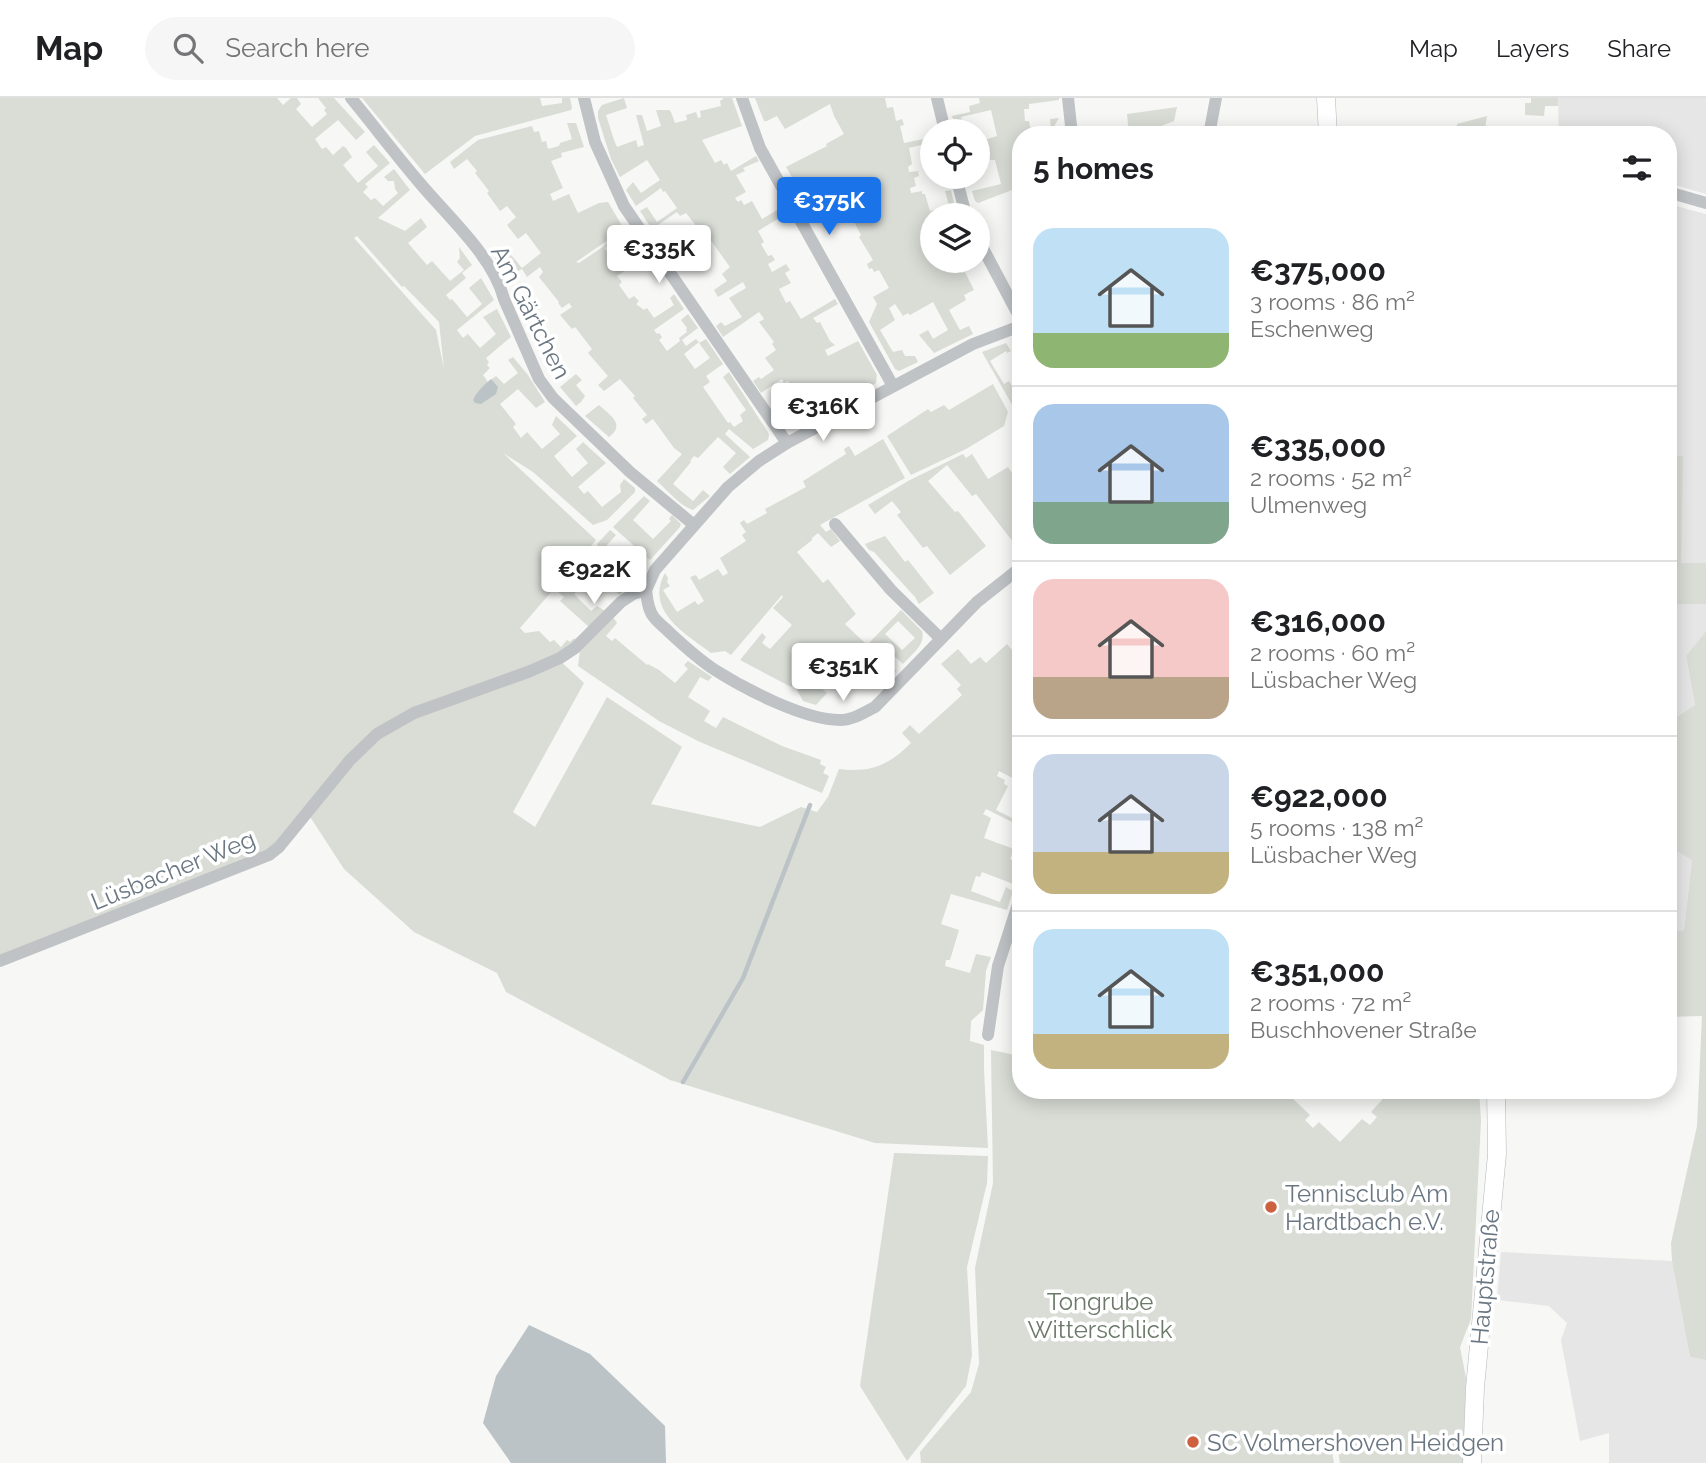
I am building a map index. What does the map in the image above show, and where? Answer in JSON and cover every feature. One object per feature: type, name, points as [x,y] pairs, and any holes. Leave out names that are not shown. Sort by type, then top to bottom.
[{"type":"main road","points":[[1326,98],[1328,126]]},
{"type":"main road","name":"Hauptstraße","points":[[1472,1463],[1475,1388],[1496,1154],[1496,1099]]},
{"type":"street","name":"Am Gärtchen","points":[[351,98],[419,183],[487,261],[539,379],[552,398],[630,472],[694,525]]},
{"type":"street","points":[[586,98],[595,142],[624,205],[787,443]]},
{"type":"street","points":[[742,98],[760,148],[893,386]]},
{"type":"street","points":[[937,98],[942,119]]},
{"type":"street","points":[[1068,98],[1070,126]]},
{"type":"street","points":[[1211,126],[1216,98]]},
{"type":"street","points":[[1065,126],[1069,118]]},
{"type":"street","points":[[1677,195],[1706,203]]},
{"type":"street","points":[[990,262],[1012,303]]},
{"type":"street","points":[[1012,329],[973,344],[787,443],[759,461],[728,487],[654,570],[646,590],[653,616],[687,649],[715,669],[788,707],[825,719],[843,720],[875,707],[977,601],[1012,574]]},
{"type":"street","points":[[835,524],[891,590],[940,638]]},
{"type":"street","name":"Lüsbacher Weg","points":[[0,961],[269,855],[279,847],[351,760],[377,734],[414,713],[560,658],[575,648],[621,602],[646,590]]},
{"type":"street","points":[[988,1035],[998,966],[1012,923]]},
{"type":"shaded area","points":[[1558,98],[1706,98],[1706,194],[1677,186],[1677,126],[1559,126]]},
{"type":"shaded area","points":[[1677,206],[1706,214],[1706,631],[1686,656],[1695,705],[1677,717]]},
{"type":"shaded area","points":[[491,379],[498,387],[496,394],[481,404],[475,403],[473,400],[477,394]]},
{"type":"shaded area","points":[[1677,851],[1692,859],[1684,930],[1677,931]]},
{"type":"shaded area","points":[[1501,1252],[1672,1261],[1690,1357],[1706,1360],[1706,1463],[1609,1463],[1609,1433],[1580,1441],[1561,1340],[1567,1323],[1549,1306],[1497,1300]]},
{"type":"shaded area","points":[[529,1325],[590,1354],[665,1426],[666,1463],[511,1463],[483,1423],[496,1376]]},
{"type":"green space","points":[[0,98],[277,98],[283,105],[291,98],[297,98],[301,104],[296,109],[312,127],[327,114],[318,98],[334,98],[365,132],[356,140],[338,120],[315,139],[322,149],[326,147],[333,155],[343,146],[346,148],[352,157],[343,165],[358,183],[378,166],[366,152],[374,145],[390,163],[365,184],[368,187],[363,192],[383,206],[398,193],[394,181],[388,181],[384,177],[394,169],[410,190],[378,218],[405,231],[421,218],[427,227],[408,243],[427,265],[432,261],[450,281],[464,270],[457,262],[460,258],[459,247],[472,265],[462,273],[466,278],[446,295],[467,317],[482,304],[469,288],[481,278],[494,300],[457,330],[463,338],[468,334],[480,348],[496,334],[483,317],[497,309],[511,337],[486,358],[490,368],[483,375],[488,382],[496,376],[504,384],[518,373],[508,360],[513,357],[545,402],[536,408],[518,389],[500,404],[516,424],[513,427],[521,438],[527,432],[542,449],[560,434],[552,425],[556,416],[577,436],[554,456],[572,477],[588,463],[576,449],[583,442],[606,463],[578,487],[584,494],[588,491],[602,507],[621,492],[620,485],[624,479],[635,488],[635,492],[607,520],[593,525],[533,472],[503,453],[596,540],[520,628],[525,633],[539,631],[550,642],[554,640],[561,647],[567,640],[570,642],[574,638],[577,642],[556,657],[584,683],[513,812],[535,827],[607,697],[682,747],[651,804],[760,827],[801,807],[817,812],[828,797],[839,769],[861,770],[879,766],[903,751],[911,743],[902,733],[910,725],[919,734],[962,695],[957,689],[961,685],[941,664],[958,649],[971,664],[980,657],[986,663],[1007,644],[1012,650],[1012,778],[999,771],[997,776],[1005,780],[1004,784],[1008,786],[996,810],[1012,818],[1012,822],[986,809],[983,814],[991,818],[984,838],[1012,848],[1012,883],[982,872],[980,877],[976,876],[971,891],[1000,902],[1006,887],[1012,890],[1012,894],[1007,910],[951,894],[941,924],[959,930],[950,960],[946,960],[945,966],[970,973],[976,954],[991,957],[986,971],[983,1010],[971,1021],[970,1041],[984,1045],[988,1148],[875,1143],[670,1080],[506,992],[497,973],[414,932],[344,869],[305,809],[289,830],[268,850],[0,957]],"holes":[[[357,236],[402,287],[404,286],[439,322],[444,369],[436,330],[354,238]]]},
{"type":"green space","points":[[362,98],[540,98],[542,106],[562,103],[562,98],[570,98],[572,108],[475,136],[425,174]]},
{"type":"green space","points":[[624,98],[627,108],[606,115],[617,147],[636,140],[638,147],[644,145],[636,115],[642,115],[647,131],[661,126],[656,110],[669,110],[675,123],[687,120],[686,115],[696,112],[698,118],[701,117],[700,111],[721,106],[720,101],[724,98],[732,98],[742,126],[702,140],[715,163],[721,160],[724,165],[727,163],[731,171],[756,156],[759,161],[743,168],[745,171],[736,175],[746,192],[735,198],[738,202],[741,200],[744,205],[752,201],[762,219],[777,210],[781,217],[758,231],[768,256],[772,255],[775,260],[768,264],[772,272],[786,264],[790,270],[785,273],[791,283],[779,289],[786,303],[790,301],[801,319],[835,299],[838,304],[813,318],[817,323],[820,322],[835,345],[825,350],[828,356],[858,341],[877,375],[876,383],[792,428],[788,427],[776,410],[798,395],[788,381],[784,383],[782,379],[761,393],[753,381],[774,370],[765,358],[776,350],[772,344],[774,342],[759,322],[764,319],[759,312],[723,337],[716,326],[721,322],[725,326],[742,317],[729,298],[746,288],[743,282],[718,297],[714,290],[727,281],[722,274],[730,267],[701,227],[697,227],[686,213],[680,216],[677,212],[652,229],[640,211],[647,207],[657,222],[677,208],[661,188],[636,206],[626,190],[633,182],[641,193],[660,180],[647,160],[620,177],[611,159],[598,111],[602,105]]},
{"type":"green space","points":[[755,98],[885,98],[887,108],[893,107],[896,121],[902,119],[904,125],[900,126],[904,143],[920,140],[920,145],[909,148],[912,164],[908,167],[909,172],[920,171],[919,176],[914,178],[916,186],[910,188],[911,193],[922,191],[928,203],[920,203],[920,273],[966,273],[974,290],[964,295],[966,300],[949,310],[960,330],[969,326],[973,334],[934,353],[919,335],[928,330],[933,339],[948,330],[933,302],[903,316],[895,304],[889,308],[895,320],[880,330],[893,352],[902,350],[905,356],[915,356],[918,362],[899,371],[895,369],[869,322],[877,304],[873,297],[889,288],[879,270],[874,272],[872,268],[869,269],[867,264],[873,260],[835,185],[816,196],[824,209],[814,215],[786,167],[844,134],[830,104],[785,129],[777,116],[764,121]]},
{"type":"green space","points":[[979,98],[1059,98],[1029,104],[1029,109],[1024,109],[1025,121],[1029,121],[1030,126],[1012,126],[1012,190],[978,203],[972,191],[990,189],[990,187],[1001,184],[995,160],[990,160],[990,138],[997,136],[991,110],[953,119],[952,116],[970,112],[969,106],[980,103]]},
{"type":"green space","points":[[1531,98],[1558,98],[1558,106],[1545,106],[1544,116],[1525,115],[1525,103],[1531,103]]},
{"type":"green space","points":[[1177,107],[1174,121],[1161,126],[1128,126],[1127,114]]},
{"type":"green space","points":[[1487,116],[1485,126],[1457,124]]},
{"type":"green space","points":[[1059,118],[1054,126],[1051,126],[1050,119]]},
{"type":"green space","points":[[567,123],[576,123],[584,147],[561,153],[562,157],[551,161],[563,188],[550,194],[553,201],[569,194],[578,213],[599,203],[608,202],[624,229],[576,262],[579,263],[625,232],[639,253],[629,251],[622,241],[613,247],[610,243],[604,248],[611,257],[616,254],[626,270],[617,276],[622,282],[619,285],[629,299],[634,296],[639,301],[636,304],[644,310],[647,308],[654,318],[674,305],[670,298],[674,294],[684,309],[654,330],[662,337],[659,340],[667,351],[680,341],[679,338],[687,332],[681,320],[688,314],[698,328],[682,340],[686,346],[696,339],[699,342],[684,354],[695,369],[710,358],[699,343],[706,339],[723,364],[706,376],[710,382],[703,387],[728,423],[734,427],[743,421],[740,415],[746,410],[723,377],[729,372],[769,434],[768,440],[753,449],[729,429],[725,434],[750,457],[730,474],[723,467],[736,453],[718,437],[698,458],[694,456],[673,484],[693,501],[703,490],[710,496],[693,510],[679,502],[657,481],[682,454],[674,448],[653,419],[646,424],[642,419],[647,415],[620,379],[604,391],[598,385],[608,376],[588,353],[592,349],[575,327],[572,329],[560,315],[572,307],[569,303],[562,308],[558,303],[539,277],[543,272],[540,267],[527,277],[522,269],[508,277],[495,258],[506,249],[522,268],[541,253],[526,233],[518,239],[507,225],[516,217],[507,206],[500,211],[467,159],[454,169],[450,162],[478,140],[532,126],[534,132],[539,131],[542,142],[546,141],[548,149],[559,146],[560,143],[572,139]]},
{"type":"green space","points":[[951,190],[954,203],[948,203],[945,191]]},
{"type":"green space","points":[[1006,343],[1011,351],[1006,351],[990,361],[1004,384],[1009,381],[1012,386],[1012,405],[982,352]]},
{"type":"green space","points":[[576,374],[582,380],[576,385],[585,396],[576,406],[560,387]]},
{"type":"green space","points":[[993,384],[1008,412],[1004,426],[966,449],[911,475],[887,436],[928,409],[931,412],[944,405],[949,410]]},
{"type":"green space","points":[[599,405],[616,424],[614,433],[609,437],[585,416]]},
{"type":"green space","points":[[883,439],[905,478],[820,525],[826,532],[831,529],[840,541],[831,547],[818,533],[797,552],[823,583],[828,579],[856,614],[845,624],[867,645],[901,610],[922,631],[920,645],[903,664],[893,655],[886,661],[896,671],[879,689],[867,679],[863,685],[846,671],[842,675],[839,672],[845,665],[825,648],[791,687],[740,660],[762,633],[766,637],[762,643],[770,649],[792,625],[773,608],[782,595],[731,655],[725,651],[711,653],[671,620],[660,599],[660,587],[665,573],[670,586],[663,590],[677,612],[695,601],[698,605],[704,601],[690,577],[696,575],[699,580],[718,569],[723,576],[728,573],[720,558],[746,541],[742,535],[746,532],[740,523],[744,520],[747,524],[767,513],[765,509],[806,487],[803,481],[846,454],[844,449],[849,446],[855,456]],"holes":[[[898,621],[915,638],[902,650],[885,634]]]},
{"type":"green space","points":[[963,454],[966,458],[972,454],[988,479],[1008,467],[1012,473],[1012,541],[976,494],[972,496],[947,465],[928,481],[955,512],[958,511],[986,546],[950,575],[927,546],[923,548],[897,515],[901,512],[892,501],[875,514],[868,505],[908,481]]},
{"type":"green space","points":[[1677,456],[1683,456],[1681,563],[1706,563],[1706,604],[1677,604]]},
{"type":"green space","points":[[644,496],[650,501],[633,520],[653,539],[671,521],[669,519],[672,515],[681,524],[650,560],[613,527]]},
{"type":"green space","points":[[610,530],[616,535],[599,554],[624,572],[637,558],[644,564],[620,595],[583,562]]},
{"type":"green space","points":[[885,536],[934,593],[919,604],[865,544]]},
{"type":"green space","points":[[578,567],[590,577],[574,594],[591,611],[597,606],[605,611],[589,627],[560,601],[564,597],[556,590]]},
{"type":"green space","points":[[613,617],[617,623],[606,636],[612,641],[615,638],[647,665],[659,670],[675,683],[688,669],[684,665],[688,661],[712,677],[708,681],[700,677],[688,697],[710,711],[704,721],[716,728],[723,717],[782,746],[821,760],[820,764],[826,767],[823,773],[829,776],[822,793],[700,742],[659,721],[578,666],[580,650]]},
{"type":"green space","points":[[1706,631],[1706,1360],[1690,1357],[1671,1243],[1697,1126],[1702,1016],[1677,1017],[1677,931],[1684,930],[1692,860],[1677,851],[1677,717],[1695,705],[1686,656]]},
{"type":"green space","points":[[813,672],[827,683],[822,689],[827,693],[816,705],[803,701],[797,690]]},
{"type":"green space","name":"Tongrube Witterschlick","points":[[991,1050],[1012,1054],[1012,1099],[1293,1099],[1310,1115],[1305,1120],[1313,1128],[1319,1122],[1340,1142],[1362,1119],[1370,1125],[1377,1117],[1371,1112],[1383,1099],[1480,1099],[1481,1120],[1471,1319],[1460,1347],[1466,1378],[1463,1463],[1340,1463],[1338,1451],[1332,1452],[1334,1463],[921,1463],[920,1452],[971,1392],[979,1364],[975,1268],[993,1183]]},
{"type":"green space","points":[[894,1153],[988,1156],[987,1183],[967,1267],[972,1355],[966,1386],[907,1461],[860,1386]]},
{"type":"waterway","points":[[683,1082],[743,978],[810,805]]},
{"type":"place","name":"Tennisclub Am Hardtbach e.V.","points":[[1271,1207]]},
{"type":"place","name":"SC Volmershoven Heidgen","points":[[1193,1442]]}]
